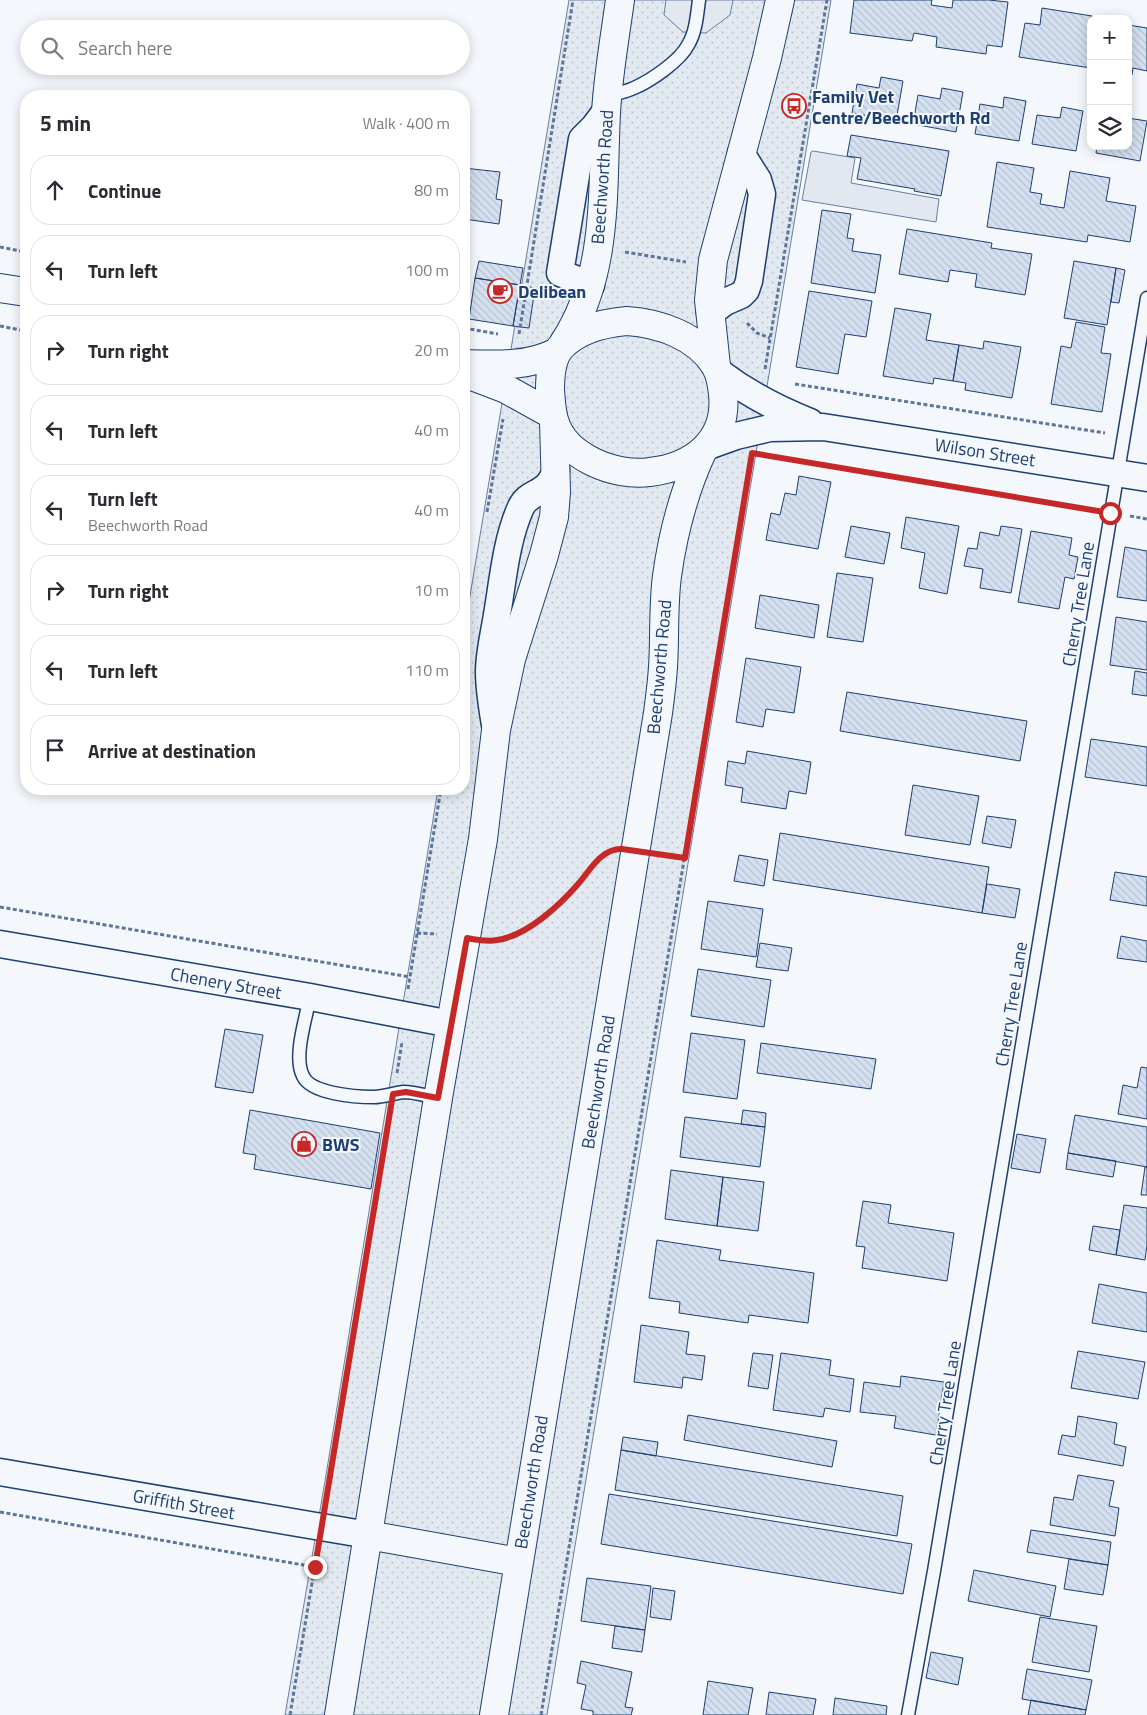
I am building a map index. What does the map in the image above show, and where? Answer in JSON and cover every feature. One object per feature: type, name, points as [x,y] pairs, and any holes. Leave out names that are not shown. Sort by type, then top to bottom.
[{"type":"main road","name":"Beechworth Road","points":[[559,350],[576,324],[591,285],[598,248],[601,226],[607,104],[620,0]]},
{"type":"main road","points":[[470,366],[507,376],[553,418],[565,440],[581,454],[607,469],[636,473],[665,470],[688,461],[705,449],[719,427],[723,411],[722,387],[717,369],[710,313],[712,268],[740,153],[767,58],[780,0]]},
{"type":"main road","points":[[0,288],[20,291]]},
{"type":"main road","points":[[470,373],[507,376],[559,350],[574,336],[594,327],[627,321],[647,323],[669,329],[686,338],[703,350],[717,369]]},
{"type":"main road","points":[[339,1715],[438,1098],[483,839],[496,730],[512,659],[550,536],[556,503],[556,470],[550,383],[552,366],[559,350]]},
{"type":"main road","name":"Beechworth Road","points":[[494,1715],[661,688],[667,577],[671,553],[687,486],[705,449]]},
{"type":"main road","points":[[368,1535],[518,1562]]},
{"type":"street","points":[[591,285],[560,274],[582,139],[594,128],[607,104]]},
{"type":"street","points":[[710,313],[725,302],[745,292],[749,281],[762,194],[758,180],[740,153]]},
{"type":"street","name":"Wilson Street","points":[[717,369],[745,391],[762,401],[823,427]]},
{"type":"street","name":"Wilson Street","points":[[705,449],[736,436],[770,428],[823,427],[1147,478]]},
{"type":"street","points":[[496,730],[489,669],[510,541],[524,503],[549,485],[556,470]]},
{"type":"street","name":"Chenery Street","points":[[0,944],[310,997],[452,1024]]},
{"type":"street","name":"Griffith Street","points":[[0,1472],[368,1535]]},
{"type":"lane","points":[[607,104],[624,92],[643,84],[685,52],[694,30],[699,0]]},
{"type":"lane","name":"Cherry Tree Lane","points":[[908,1715],[936,1561],[1147,298]]},
{"type":"lane","points":[[310,997],[301,1036],[299,1061],[302,1075],[309,1085],[336,1094],[374,1097],[406,1092],[438,1098]]},
{"type":"path","points":[[470,329],[518,338],[573,0]]},
{"type":"path","points":[[765,370],[827,0]]},
{"type":"path","points":[[0,248],[20,251]]},
{"type":"path","points":[[598,248],[653,256],[712,268]]},
{"type":"path","points":[[736,297],[750,327],[757,333],[770,338]]},
{"type":"path","points":[[0,326],[20,330]]},
{"type":"path","points":[[486,519],[506,408],[507,350],[510,336]]},
{"type":"path","points":[[793,383],[1125,437]]},
{"type":"path","points":[[542,1715],[752,453]]},
{"type":"path","points":[[772,456],[1147,519]]},
{"type":"path","points":[[290,1715],[402,1046],[410,977],[440,795]]},
{"type":"path","points":[[417,933],[481,941],[499,940],[516,934],[542,918],[561,902],[600,857],[612,849],[685,858]]},
{"type":"path","points":[[0,907],[410,977]]},
{"type":"path","points":[[0,1512],[315,1567]]},
{"type":"shaded area","points":[[569,0],[831,0],[547,1715],[285,1715],[437,795],[470,795],[470,596]]},
{"type":"shaded area","points":[[666,0],[733,0],[730,15],[706,33],[683,32],[664,15]]},
{"type":"shaded area","points":[[811,152],[855,158],[851,183],[939,199],[936,222],[802,200]]},
{"type":"building","points":[[854,0],[932,0],[931,5],[952,8],[953,0],[1008,2],[1002,47],[987,45],[986,54],[936,47],[937,37],[914,33],[912,41],[850,33]]},
{"type":"building","points":[[1042,8],[1087,15],[1087,67],[1019,57],[1025,23],[1040,25]]},
{"type":"building","points":[[1132,26],[1147,28],[1147,71],[1133,68],[1132,75]]},
{"type":"building","points":[[881,77],[903,81],[896,121],[852,113],[857,84],[879,88]]},
{"type":"building","points":[[942,88],[963,92],[956,132],[913,124],[918,95],[940,99]]},
{"type":"building","points":[[1004,97],[1026,101],[1019,141],[975,134],[980,104],[1003,108]]},
{"type":"building","points":[[1062,107],[1083,111],[1076,151],[1032,144],[1037,115],[1060,118]]},
{"type":"building","points":[[1132,119],[1147,121],[1140,161],[1096,153],[1096,150],[1132,150]]},
{"type":"building","points":[[851,135],[949,151],[941,196],[914,191],[915,189],[857,179],[861,158],[847,156]]},
{"type":"building","points":[[997,162],[1034,168],[1030,192],[1042,194],[1040,204],[1064,208],[1070,171],[1110,178],[1106,201],[1136,206],[1130,242],[1088,235],[1087,242],[987,227]]},
{"type":"building","points":[[470,169],[500,172],[496,199],[502,200],[499,224],[470,220]]},
{"type":"building","points":[[822,210],[851,214],[847,238],[854,239],[852,251],[881,255],[875,293],[811,283]]},
{"type":"building","points":[[907,229],[992,243],[991,248],[1032,254],[1025,295],[975,287],[977,274],[950,270],[948,282],[899,274]]},
{"type":"building","points":[[479,261],[523,268],[520,285],[475,278]]},
{"type":"building","points":[[1074,261],[1116,268],[1107,325],[1064,318]]},
{"type":"building","points":[[1116,268],[1125,270],[1119,303],[1111,302]]},
{"type":"building","points":[[475,278],[520,285],[513,326],[470,319]]},
{"type":"building","points":[[520,285],[535,288],[529,328],[513,326]]},
{"type":"building","points":[[809,291],[872,301],[866,337],[845,334],[838,374],[796,367]]},
{"type":"building","points":[[895,308],[931,314],[926,340],[959,345],[953,381],[934,378],[933,384],[883,376]]},
{"type":"building","points":[[1076,322],[1105,327],[1101,353],[1111,354],[1102,412],[1051,404],[1061,346],[1071,348]]},
{"type":"building","points":[[984,341],[1021,347],[1012,398],[965,390],[966,383],[953,381],[959,345],[983,349]]},
{"type":"building","points":[[799,476],[831,482],[818,549],[766,540],[771,513],[780,515],[785,493],[796,495]]},
{"type":"building","points":[[906,517],[959,526],[947,594],[919,588],[925,553],[901,548]]},
{"type":"building","points":[[851,526],[890,533],[884,564],[845,557]]},
{"type":"building","points":[[1001,526],[1022,529],[1011,593],[980,588],[983,569],[964,566],[968,548],[977,549],[980,532],[999,536]]},
{"type":"building","points":[[1031,531],[1072,538],[1069,555],[1078,557],[1074,579],[1065,577],[1059,609],[1018,602]]},
{"type":"building","points":[[1125,547],[1147,551],[1147,601],[1117,597]]},
{"type":"building","points":[[837,573],[873,578],[863,642],[827,637]]},
{"type":"building","points":[[760,595],[819,605],[814,638],[755,628]]},
{"type":"building","points":[[1116,617],[1147,622],[1147,670],[1110,665]]},
{"type":"building","points":[[746,658],[801,667],[794,713],[766,709],[763,727],[736,722]]},
{"type":"building","points":[[1135,671],[1147,673],[1147,696],[1132,694]]},
{"type":"building","points":[[847,692],[1027,721],[1020,761],[840,731]]},
{"type":"building","points":[[1091,739],[1147,747],[1147,786],[1085,777]]},
{"type":"building","points":[[747,751],[811,762],[806,794],[789,791],[786,809],[741,802],[743,788],[725,785],[728,761],[745,764]]},
{"type":"building","points":[[913,785],[979,796],[970,845],[905,835]]},
{"type":"building","points":[[987,816],[1016,820],[1011,848],[982,843]]},
{"type":"building","points":[[780,833],[989,867],[982,913],[773,880]]},
{"type":"building","points":[[739,855],[768,860],[764,886],[734,881]]},
{"type":"building","points":[[1115,872],[1147,877],[1147,906],[1110,900]]},
{"type":"building","points":[[987,884],[1020,889],[1015,918],[982,913]]},
{"type":"building","points":[[708,901],[763,909],[756,957],[701,949]]},
{"type":"building","points":[[1121,936],[1147,941],[1147,962],[1117,958]]},
{"type":"building","points":[[760,943],[792,948],[788,971],[756,967]]},
{"type":"building","points":[[698,969],[771,980],[764,1027],[691,1016]]},
{"type":"building","points":[[225,1029],[263,1035],[253,1093],[215,1087]]},
{"type":"building","points":[[691,1033],[745,1040],[737,1099],[683,1092]]},
{"type":"building","points":[[761,1043],[876,1059],[871,1089],[757,1073]]},
{"type":"building","points":[[1141,1067],[1147,1068],[1147,1119],[1118,1114],[1123,1085],[1137,1088]]},
{"type":"building","points":[[250,1110],[380,1133],[371,1189],[254,1169],[256,1155],[243,1153]]},
{"type":"building","points":[[743,1110],[766,1113],[765,1127],[741,1124]]},
{"type":"building","points":[[1075,1115],[1147,1127],[1147,1167],[1068,1153]]},
{"type":"building","points":[[685,1117],[765,1127],[760,1167],[680,1157]]},
{"type":"building","points":[[1017,1134],[1046,1139],[1040,1173],[1011,1168]]},
{"type":"building","points":[[1068,1153],[1116,1161],[1113,1177],[1066,1169]]},
{"type":"building","points":[[1145,1167],[1147,1167],[1147,1195],[1141,1195]]},
{"type":"building","points":[[671,1170],[723,1177],[717,1226],[665,1219]]},
{"type":"building","points":[[723,1177],[764,1182],[758,1231],[717,1226]]},
{"type":"building","points":[[863,1201],[891,1205],[888,1223],[954,1233],[947,1281],[862,1268],[865,1247],[856,1246]]},
{"type":"building","points":[[1124,1205],[1147,1208],[1145,1260],[1116,1255]]},
{"type":"building","points":[[1093,1226],[1120,1230],[1116,1255],[1089,1250]]},
{"type":"building","points":[[657,1240],[721,1250],[719,1260],[814,1273],[808,1323],[749,1315],[748,1323],[679,1313],[680,1302],[649,1298]]},
{"type":"building","points":[[1099,1284],[1147,1293],[1147,1332],[1092,1323]]},
{"type":"building","points":[[641,1325],[689,1332],[686,1354],[705,1356],[702,1380],[683,1377],[682,1388],[634,1382]]},
{"type":"building","points":[[1078,1351],[1145,1362],[1138,1399],[1071,1388]]},
{"type":"building","points":[[753,1353],[773,1355],[768,1389],[748,1386]]},
{"type":"building","points":[[781,1353],[831,1360],[829,1375],[854,1379],[850,1412],[825,1408],[823,1417],[773,1410]]},
{"type":"building","points":[[901,1376],[944,1382],[936,1435],[894,1428],[896,1416],[860,1412],[864,1382],[900,1387]]},
{"type":"building","points":[[688,1415],[837,1441],[832,1467],[684,1440]]},
{"type":"building","points":[[1078,1416],[1117,1423],[1114,1444],[1126,1447],[1123,1466],[1058,1454],[1062,1435],[1075,1437]]},
{"type":"building","points":[[623,1437],[658,1442],[656,1456],[621,1450]]},
{"type":"building","points":[[621,1450],[903,1496],[897,1536],[615,1490]]},
{"type":"building","points":[[1078,1475],[1114,1481],[1109,1506],[1119,1508],[1115,1536],[1050,1525],[1054,1497],[1073,1500]]},
{"type":"building","points":[[609,1494],[912,1544],[903,1594],[601,1544]]},
{"type":"building","points":[[1031,1530],[1111,1542],[1108,1565],[1027,1552]]},
{"type":"building","points":[[1069,1559],[1108,1565],[1103,1595],[1064,1589]]},
{"type":"building","points":[[974,1570],[1056,1586],[1050,1617],[968,1601]]},
{"type":"building","points":[[587,1578],[651,1586],[645,1630],[581,1621]]},
{"type":"building","points":[[653,1588],[675,1591],[671,1620],[650,1617]]},
{"type":"building","points":[[1040,1617],[1097,1626],[1089,1672],[1032,1662]]},
{"type":"building","points":[[615,1626],[645,1630],[642,1652],[612,1648]]},
{"type":"building","points":[[931,1652],[963,1658],[958,1685],[926,1678]]},
{"type":"building","points":[[581,1661],[632,1672],[625,1707],[633,1708],[631,1715],[593,1715],[593,1711],[581,1709],[586,1685],[577,1683]]},
{"type":"building","points":[[1027,1669],[1092,1680],[1086,1710],[1022,1699]]},
{"type":"building","points":[[708,1681],[753,1688],[748,1715],[703,1715]]},
{"type":"building","points":[[769,1692],[816,1699],[813,1715],[766,1715]]},
{"type":"building","points":[[835,1698],[887,1706],[886,1715],[833,1715]]},
{"type":"building","points":[[1031,1700],[1086,1710],[1085,1715],[1028,1715]]},
{"type":"place","name":"Family Vet Centre/Beechworth Rd","points":[[794,106]]},
{"type":"place","name":"Delibean","points":[[500,291]]},
{"type":"place","name":"BWS","points":[[304,1144]]},
{"type":"route","points":[[315,1567],[393,1094],[406,1092],[438,1098],[467,938],[481,941],[499,940],[516,934],[542,918],[561,902],[578,885],[600,857],[612,849],[685,858],[752,453],[1110,513]]}]
